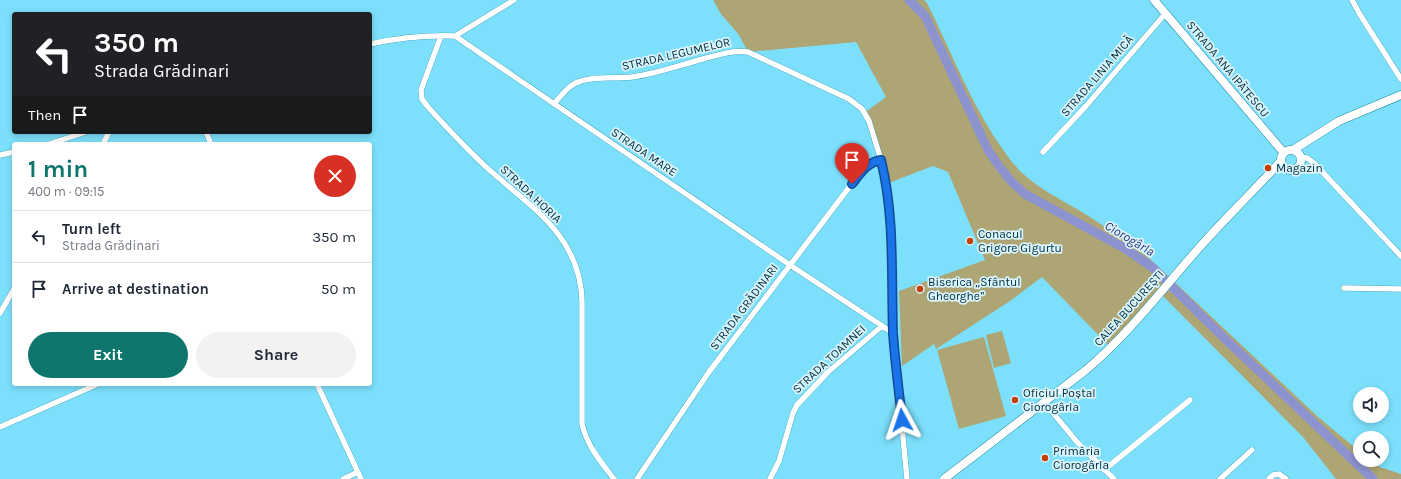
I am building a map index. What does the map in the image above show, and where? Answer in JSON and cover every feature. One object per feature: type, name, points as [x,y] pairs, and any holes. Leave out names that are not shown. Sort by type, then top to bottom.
[{"type":"main road","name":"STRADA ANA IPĂTESCU","points":[[1154,0],[1284,152]]},
{"type":"main road","points":[[1297,154],[1316,135],[1339,121],[1401,95]]},
{"type":"main road","points":[[1288,150],[1297,154],[1301,163],[1297,168],[1290,170],[1282,165],[1281,157],[1284,152],[1288,150]]},
{"type":"main road","name":"CALEA BUCUREȘTI","points":[[944,479],[1107,352],[1154,301],[1214,231],[1261,182],[1282,165]]},
{"type":"street","points":[[372,44],[391,40],[455,36],[514,0]]},
{"type":"street","points":[[1352,0],[1358,13],[1401,79]]},
{"type":"street","name":"STRADA LINIA MICĂ","points":[[1044,152],[1086,106],[1165,14]]},
{"type":"street","name":"STRADA HORIA","points":[[441,36],[421,90],[422,98],[428,107],[472,154],[523,197],[546,220],[564,242],[576,265],[582,293],[582,424],[590,447],[614,479]]},
{"type":"street","name":"STRADA MARE","points":[[455,36],[790,265],[893,333]]},
{"type":"street","name":"STRADA LEGUMELOR","points":[[554,104],[565,90],[572,84],[581,80],[644,75],[721,54],[741,51],[748,52],[849,99],[862,109],[869,120],[881,160]]},
{"type":"street","points":[[55,142],[80,134]]},
{"type":"street","points":[[0,155],[12,152]]},
{"type":"street","points":[[1297,154],[1308,158],[1314,163],[1401,256]]},
{"type":"street","points":[[881,160],[887,188],[892,226],[893,333],[907,479]]},
{"type":"street","name":"STRADA GRĂDINARI","points":[[637,479],[709,372],[860,173],[873,162],[881,160]]},
{"type":"street","points":[[1344,288],[1401,289]]},
{"type":"street","points":[[0,313],[12,292]]},
{"type":"street","name":"STRADA TOAMNEI","points":[[770,479],[779,461],[793,413],[797,405],[828,372],[882,326]]},
{"type":"street","points":[[0,427],[93,386]]},
{"type":"street","points":[[318,386],[361,479]]},
{"type":"street","points":[[1104,470],[1190,400]]},
{"type":"street","points":[[1044,402],[1077,442],[1114,479]]},
{"type":"street","points":[[1220,479],[1252,450]]},
{"type":"street","points":[[344,478],[358,472]]},
{"type":"street","points":[[1268,479],[1273,475],[1279,474],[1286,479]]},
{"type":"shaded area","points":[[713,0],[924,0],[927,3],[966,87],[993,135],[1021,172],[1042,189],[1082,212],[1149,258],[1317,416],[1353,446],[1353,467],[1380,467],[1401,474],[1401,479],[1336,479],[1303,437],[1157,290],[1133,319],[1108,345],[1042,277],[1010,301],[936,349],[934,344],[902,366],[899,291],[985,260],[948,172],[933,166],[886,184],[864,113],[886,97],[856,42],[748,52],[739,35],[721,14]]},
{"type":"shaded area","points":[[1002,331],[1011,363],[994,368],[986,335]]},
{"type":"shaded area","points":[[984,337],[1006,416],[959,429],[937,350]]},
{"type":"waterway","name":"Ciorogârla","points":[[909,0],[925,16],[988,150],[1011,181],[1025,194],[1124,248],[1152,267],[1222,336],[1373,479]]},
{"type":"place","name":"Magazin","points":[[1268,168]]},
{"type":"place","name":"Conacul Grigore Gigurtu","points":[[970,241]]},
{"type":"place","name":"Biserica „Sfântul Gheorghe”","points":[[920,289]]},
{"type":"place","name":"Oficiul Poștal Ciorogârla","points":[[1015,400]]},
{"type":"place","name":"Primăria Ciorogârla","points":[[1045,458]]},
{"type":"route","points":[[852,184],[867,166],[873,162],[881,160],[887,188],[892,226],[893,333],[902,420]]}]
